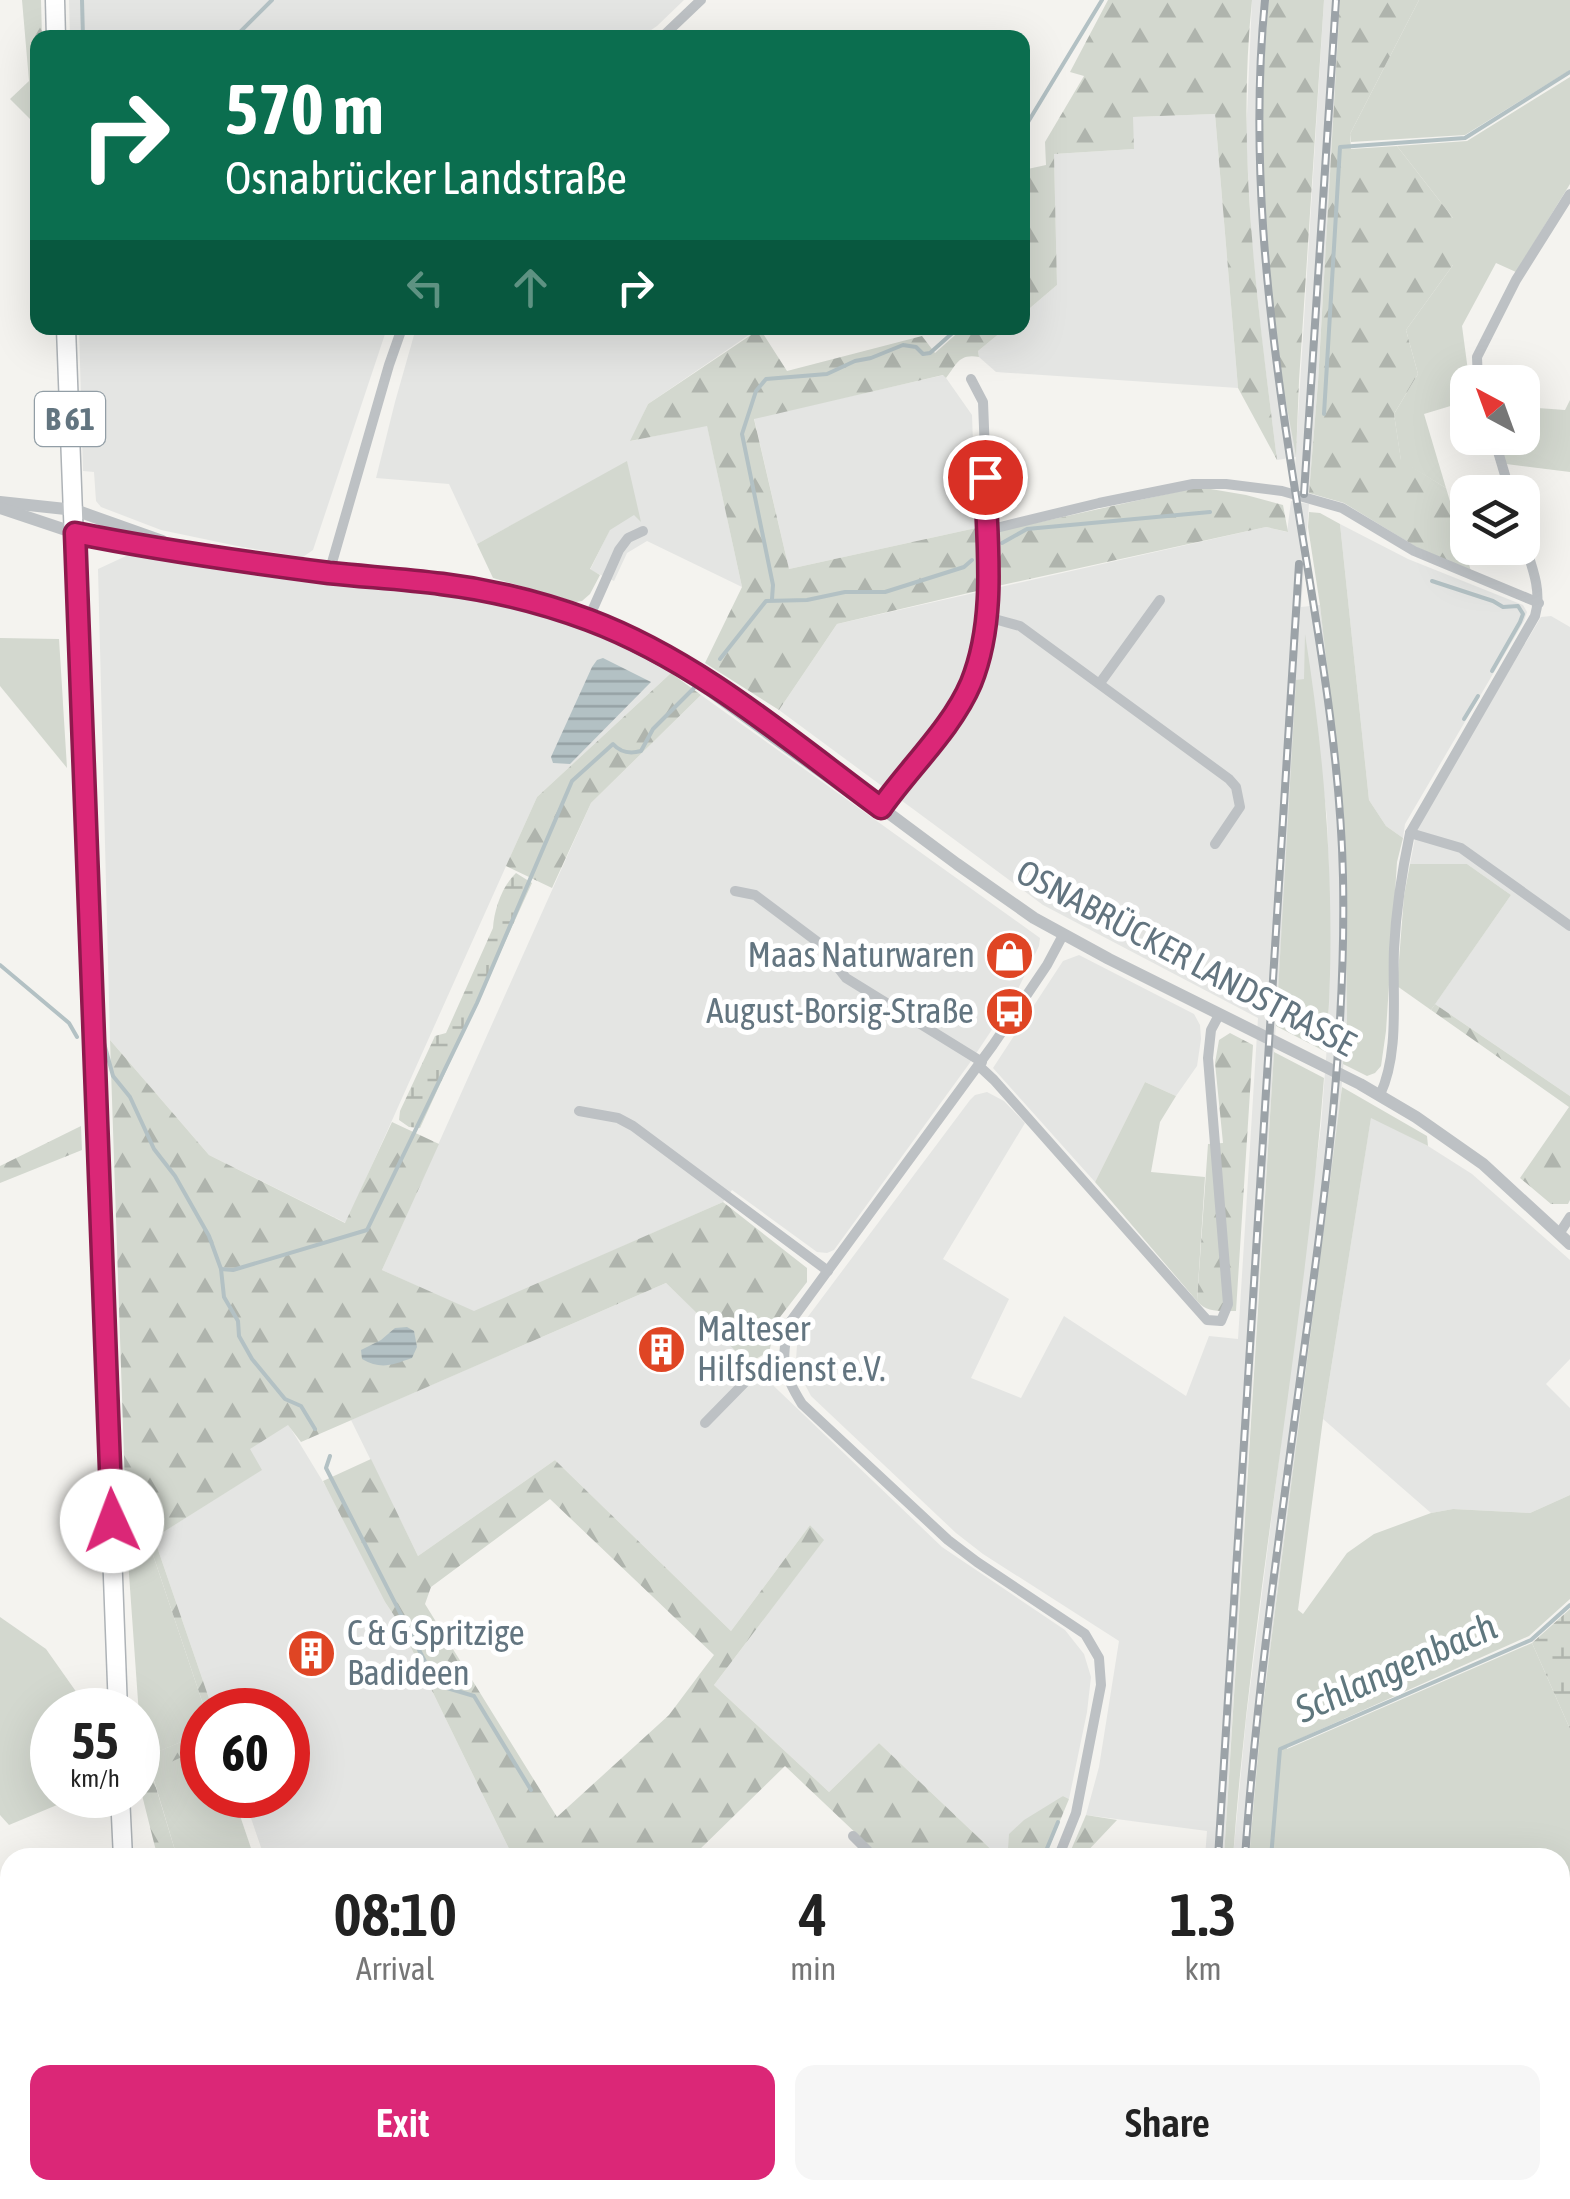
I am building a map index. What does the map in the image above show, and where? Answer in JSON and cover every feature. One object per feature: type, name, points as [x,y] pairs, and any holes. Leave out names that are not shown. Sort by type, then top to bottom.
[{"type":"main road","points":[[55,0],[56,30]]},
{"type":"main road","name":"B 61","points":[[66,335],[117,1688]]},
{"type":"main road","points":[[121,1818],[123,1848]]},
{"type":"street","points":[[669,30],[701,0]]},
{"type":"street","points":[[1477,365],[1477,357],[1516,280],[1570,194]]},
{"type":"street","points":[[330,573],[400,335]]},
{"type":"street","points":[[881,808],[953,714],[970,684],[980,654],[987,617],[988,530],[983,402],[971,380]]},
{"type":"street","points":[[988,530],[1193,484],[1282,491],[1342,508],[1414,551],[1539,603]]},
{"type":"street","name":"OSNABRÜCKER LANDSTRASSE","points":[[0,506],[74,510],[206,555]]},
{"type":"street","name":"OSNABRÜCKER LANDSTRASSE","points":[[0,506],[75,533],[176,552],[446,584],[522,600],[588,620],[669,658],[746,707],[995,892],[1064,935],[1416,1117],[1482,1164],[1565,1239]]},
{"type":"street","points":[[588,620],[619,550],[628,538],[643,531]]},
{"type":"street","points":[[1380,1096],[1392,1039],[1394,946],[1402,868],[1410,833],[1535,616],[1538,591],[1530,565]]},
{"type":"street","points":[[1100,684],[1160,600]]},
{"type":"street","points":[[987,617],[1020,626],[1229,778],[1236,787],[1240,807],[1215,844]]},
{"type":"street","points":[[1410,833],[1460,848],[1570,926]]},
{"type":"street","points":[[735,891],[754,895],[818,942],[846,978],[980,1064],[1207,1320],[1221,1321],[1228,1304],[1208,1058],[1211,1030],[1219,1014]]},
{"type":"street","points":[[1062,1848],[1076,1813],[1098,1698],[1101,1667],[1093,1646],[1085,1634],[948,1540],[802,1404],[786,1379],[783,1361],[788,1325],[980,1064],[1064,935]]},
{"type":"street","points":[[579,1111],[618,1118],[634,1126],[828,1271]]},
{"type":"street","points":[[1565,1239],[1570,1217]]},
{"type":"street","points":[[705,1424],[756,1371],[783,1361]]},
{"type":"street","points":[[853,1836],[866,1848]]},
{"type":"shaded area","points":[[69,0],[684,0],[651,30],[70,30]]},
{"type":"shaded area","points":[[1252,0],[1269,0],[1263,138],[1296,449],[1324,0],[1340,0],[1309,493],[1292,487],[1296,457],[1277,460],[1262,341],[1246,138]]},
{"type":"shaded area","points":[[1215,114],[1238,388],[996,372],[979,357],[978,351],[997,335],[1030,335],[1030,308],[1057,285],[1054,154],[1134,149],[1132,117]]},
{"type":"shaded area","points":[[79,335],[385,335],[313,550],[303,557],[161,530],[101,507],[96,501],[94,472],[83,471]]},
{"type":"shaded area","points":[[414,335],[749,335],[648,404],[631,441],[707,425],[742,587],[647,541],[627,553],[614,581],[590,570],[610,529],[634,514],[627,462],[477,544],[449,484],[376,478]]},
{"type":"shaded area","points":[[944,375],[972,415],[976,528],[789,569],[754,418]]},
{"type":"shaded area","points":[[1291,501],[1309,504],[1301,607],[1320,605],[1334,719],[1344,817],[1347,1020],[1340,1107],[1261,1721],[1250,1848],[1234,1848],[1246,1720],[1321,1126],[1329,1018],[1327,817],[1305,643],[1305,680],[1296,681],[1225,1848],[1206,1848],[1207,1831],[1086,1815],[1099,1767],[1119,1641],[956,1533],[811,1396],[796,1360],[798,1330],[970,1100],[987,1092],[1004,1101],[1025,1123],[943,1259],[1009,1299],[971,1378],[1021,1398],[1064,1316],[1186,1396],[1209,1336],[1238,1339],[1258,1018],[1043,905],[779,710],[837,624],[1266,527],[1287,532]]},
{"type":"shaded area","points":[[1340,524],[1408,559],[1523,605],[1527,612],[1405,824],[1403,838],[1386,826],[1369,800]]},
{"type":"shaded area","points":[[139,550],[236,573],[446,595],[519,609],[610,641],[671,673],[537,797],[346,1223],[209,1155],[110,1040],[98,569]]},
{"type":"shaded area","points":[[1551,616],[1570,627],[1570,1096],[1435,1004],[1511,895],[1467,864],[1410,864],[1416,833],[1428,807],[1541,617]]},
{"type":"shaded area","points":[[603,658],[651,682],[570,764],[553,763],[551,757],[592,667]]},
{"type":"shaded area","points":[[701,695],[1040,938],[1015,995],[834,1250],[817,1252],[732,1190],[723,1202],[474,1312],[382,1270],[591,803]]},
{"type":"shaded area","points":[[1079,955],[1194,1014],[1201,1039],[1197,1066],[1176,1096],[1145,1082],[1095,1182],[993,1068],[1063,961]]},
{"type":"shaded area","points":[[1371,1117],[1472,1174],[1570,1260],[1570,1359],[1546,1384],[1570,1408],[1570,1495],[1530,1513],[1453,1509],[1431,1513],[1323,1419]]},
{"type":"shaded area","points":[[666,1283],[942,1547],[1065,1630],[1084,1654],[1091,1677],[1069,1799],[1063,1796],[1008,1848],[990,1848],[879,1743],[829,1792],[714,1685],[823,1541],[810,1525],[731,1631],[555,1460],[418,1556],[351,1420]]},
{"type":"shaded area","points":[[395,1328],[414,1331],[417,1347],[412,1358],[387,1365],[362,1359],[361,1350]]},
{"type":"shaded area","points":[[288,1424],[334,1500],[399,1623],[509,1848],[261,1848],[251,1818],[310,1818],[310,1688],[205,1688],[154,1538],[261,1470],[249,1449]]},
{"type":"green space","points":[[22,0],[41,0],[42,30],[30,30],[30,119],[10,99],[29,81]]},
{"type":"green space","points":[[1108,0],[1252,0],[1246,115],[1251,230],[1277,460],[1238,388],[1215,114],[1133,117],[1134,149],[1054,154],[1057,285],[1030,308],[1030,168],[1046,165],[1045,142],[1084,76],[1070,72]]},
{"type":"green space","points":[[1269,0],[1324,0],[1296,456],[1275,336],[1267,252],[1262,126]]},
{"type":"green space","points":[[1340,0],[1419,0],[1350,134],[1351,149],[1397,146],[1453,218],[1453,265],[1406,330],[1418,374],[1394,414],[1401,460],[1446,488],[1450,501],[1450,562],[1418,548],[1344,503],[1309,493]]},
{"type":"green space","points":[[1419,0],[1570,0],[1570,70],[1465,135],[1351,142],[1350,134]]},
{"type":"green space","points":[[1570,77],[1570,184],[1516,272],[1496,263],[1462,326],[1467,365],[1450,365],[1450,406],[1424,414],[1446,488],[1401,461],[1394,414],[1418,374],[1406,330],[1453,265],[1453,218],[1397,146],[1467,141]]},
{"type":"green space","points":[[751,335],[764,335],[787,371],[922,336],[935,353],[955,335],[997,335],[978,351],[979,357],[962,359],[946,378],[943,375],[754,419],[789,569],[976,528],[977,591],[837,624],[779,710],[705,663],[742,587],[707,426],[630,441],[648,404]]},
{"type":"green space","points":[[1570,400],[1570,472],[1506,464],[1503,455],[1540,455],[1540,408],[1565,410]]},
{"type":"green space","points":[[627,461],[641,522],[634,515],[610,530],[590,569],[600,575],[582,601],[493,578],[477,544]]},
{"type":"green space","points":[[1199,487],[1283,505],[1288,532],[1266,527],[993,587],[994,532]]},
{"type":"green space","points":[[1309,512],[1320,513],[1340,524],[1369,800],[1386,826],[1403,838],[1397,862],[1381,1066],[1367,1076],[1343,1064],[1347,1020],[1344,817]]},
{"type":"green space","points":[[1305,634],[1328,843],[1326,1052],[1276,1026],[1296,680],[1304,679]]},
{"type":"green space","points":[[0,638],[59,639],[67,768],[0,686]]},
{"type":"green space","points":[[671,673],[701,695],[591,803],[552,888],[506,866],[537,797]]},
{"type":"green space","points":[[1410,864],[1467,864],[1511,895],[1431,1010],[1397,986]]},
{"type":"green space","points":[[516,873],[532,883],[420,1128],[409,1127],[399,1120],[400,1111],[435,1036],[446,1033],[493,928],[500,899]]},
{"type":"green space","points":[[1435,1004],[1570,1096],[1568,1204],[1551,1204],[1520,1178],[1569,1107],[1431,1010]]},
{"type":"green space","points":[[1230,1033],[1253,1045],[1236,1311],[1220,1311],[1205,1308],[1197,1301],[1208,1144],[1223,1143],[1215,1063],[1219,1040]]},
{"type":"green space","points":[[110,1040],[209,1155],[345,1223],[392,1122],[439,1144],[382,1270],[474,1311],[723,1202],[807,1268],[807,1282],[777,1321],[769,1352],[748,1363],[666,1283],[301,1442],[288,1425],[250,1449],[262,1470],[154,1538],[205,1688],[198,1688],[148,1540],[127,1546]]},
{"type":"green space","points":[[1274,1052],[1324,1078],[1304,1273],[1252,1662],[1234,1848],[1225,1848]]},
{"type":"green space","points":[[1145,1082],[1176,1096],[1160,1122],[1151,1172],[1205,1177],[1197,1301],[1095,1182]]},
{"type":"green space","points":[[1342,1087],[1427,1136],[1428,1146],[1371,1118],[1323,1419],[1298,1610],[1303,1614],[1347,1553],[1374,1534],[1453,1509],[1530,1513],[1570,1495],[1570,1599],[1529,1636],[1288,1744],[1287,1749],[1532,1643],[1570,1729],[1570,1848],[1250,1848],[1261,1721]]},
{"type":"green space","points":[[81,1126],[82,1150],[0,1183],[0,1166]]},
{"type":"green space","points":[[371,1459],[418,1556],[555,1460],[731,1631],[810,1525],[824,1540],[714,1685],[829,1792],[879,1743],[990,1848],[872,1848],[785,1766],[701,1848],[509,1848],[399,1623],[323,1481]],"holes":[[[550,1499],[714,1655],[669,1715],[557,1817],[425,1604],[431,1587]]]},
{"type":"green space","points":[[148,1540],[198,1688],[180,1688],[180,1742],[160,1751],[160,1688],[137,1688],[127,1546]]},
{"type":"green space","points":[[1570,1609],[1570,1729],[1532,1643]]},
{"type":"green space","points":[[0,1617],[46,1649],[73,1688],[30,1688],[30,1816],[9,1825],[0,1815]]},
{"type":"green space","points":[[180,1742],[180,1758],[160,1767],[160,1751]]},
{"type":"green space","points":[[180,1757],[180,1818],[241,1818],[251,1848],[174,1848],[160,1800],[160,1766]]},
{"type":"green space","points":[[1063,1796],[1069,1799],[1049,1848],[1008,1848],[1009,1834],[1024,1820]]},
{"type":"green space","points":[[160,1801],[174,1848],[155,1847],[148,1818],[160,1818]]},
{"type":"green space","points":[[1086,1815],[1117,1820],[1091,1848],[1072,1848]]},
{"type":"waterway","points":[[82,0],[83,30]]},
{"type":"waterway","points":[[242,30],[272,0]]},
{"type":"waterway","points":[[1030,119],[1102,0]]},
{"type":"waterway","points":[[1324,414],[1340,147],[1465,138],[1570,72]]},
{"type":"waterway","points":[[772,599],[773,585],[742,434],[756,391],[766,379],[827,374],[903,345],[930,353],[950,335]]},
{"type":"waterway","points":[[1002,543],[1027,529],[1210,512]]},
{"type":"waterway","points":[[720,659],[766,601],[807,600],[845,592],[885,592],[964,567],[972,560]]},
{"type":"waterway","points":[[1432,581],[1503,607],[1518,606],[1523,614],[1520,622],[1492,671]]},
{"type":"waterway","points":[[615,641],[706,693],[867,810]]},
{"type":"waterway","points":[[221,1269],[233,1270],[367,1230],[477,1003],[572,781],[613,744],[626,752],[641,751],[653,729],[698,684]]},
{"type":"waterway","points":[[1464,719],[1478,696]]},
{"type":"waterway","points":[[0,965],[69,1023],[77,1037]]},
{"type":"waterway","points":[[104,1043],[113,1076],[130,1097],[154,1149],[175,1176],[209,1236],[221,1269],[224,1297],[238,1321],[239,1336],[252,1359],[285,1399],[301,1406],[315,1429]]},
{"type":"waterway","points":[[330,1456],[326,1468],[437,1685],[474,1696],[531,1790]]},
{"type":"waterway","name":"Schlangenbach","points":[[1272,1848],[1280,1749],[1531,1640],[1570,1605]]},
{"type":"waterway","points":[[1047,1848],[1058,1822]]},
{"type":"railway","points":[[1246,1848],[1264,1661],[1328,1164],[1343,935],[1336,772],[1282,401],[1263,230],[1259,115],[1265,0]]},
{"type":"railway","points":[[1304,494],[1336,0]]},
{"type":"railway","points":[[1219,1848],[1299,564]]},
{"type":"place","name":"Maas Naturwaren","points":[[1010,955]]},
{"type":"place","name":"August-Borsig-Straße","points":[[1009,1011]]},
{"type":"place","name":"Malteser Hilfsdienst e.V.","points":[[662,1349]]},
{"type":"place","name":"C & G Spritzige Badideen","points":[[312,1653]]},
{"type":"route","points":[[112,1521],[75,533],[176,552],[446,584],[522,600],[588,620],[669,658],[746,707],[881,808],[953,714],[970,684],[980,654],[987,617],[985,477]]}]
